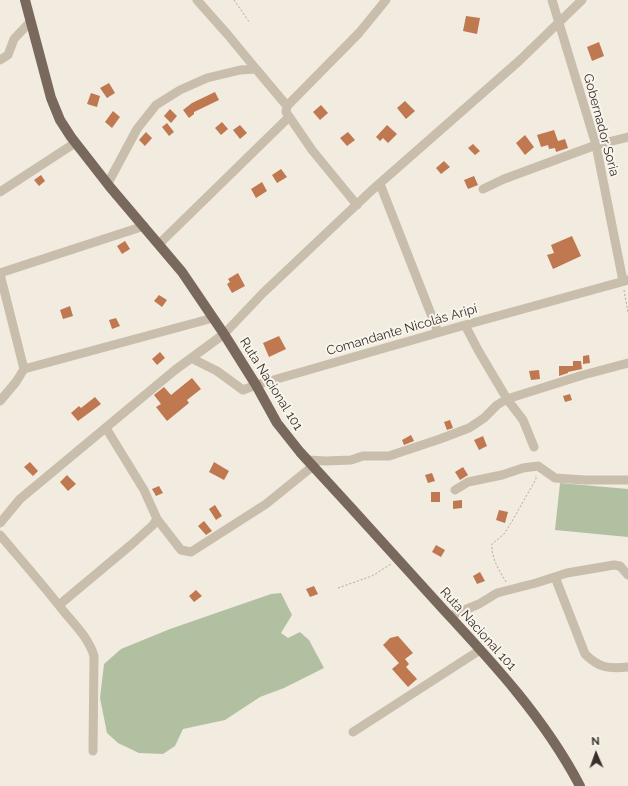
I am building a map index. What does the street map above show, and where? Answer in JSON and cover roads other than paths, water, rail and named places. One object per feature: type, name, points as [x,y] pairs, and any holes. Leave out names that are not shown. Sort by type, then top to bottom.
[{"type":"main road","name":"Ruta Nacional 101","points":[[25,0],[51,98],[60,120],[75,143],[182,272],[256,385],[277,424],[310,463],[450,616],[525,702],[547,732],[578,785]]},
{"type":"street","points":[[197,0],[287,106]]},
{"type":"street","points":[[357,205],[312,150],[286,112],[287,106],[358,33],[386,0]]},
{"type":"street","name":"Gobernador Soria","points":[[552,0],[596,144],[626,281]]},
{"type":"street","points":[[0,523],[20,500],[190,358],[224,334],[263,293],[357,205],[519,61],[582,0]]},
{"type":"street","points":[[0,60],[8,55],[14,39],[30,22]]},
{"type":"street","points":[[108,183],[137,129],[156,105],[180,90],[207,78],[240,70],[256,69]]},
{"type":"street","points":[[159,244],[289,117]]},
{"type":"street","points":[[483,189],[504,179],[596,144],[628,137]]},
{"type":"street","points":[[0,192],[75,143]]},
{"type":"street","points":[[380,184],[438,332]]},
{"type":"street","points":[[24,369],[0,274],[144,226]]},
{"type":"street","name":"Comandante Nicolás Aripí","points":[[190,358],[217,371],[243,390],[438,332],[626,281]]},
{"type":"street","points":[[0,401],[16,382],[24,369],[213,318]]},
{"type":"street","points":[[465,325],[507,399],[524,420],[534,447]]},
{"type":"street","points":[[106,428],[144,490],[157,519],[181,550],[190,552],[266,504],[310,463],[350,460],[363,456],[389,456],[440,440],[469,428],[484,418],[497,405],[507,399],[583,375],[628,363]]},
{"type":"street","points":[[455,490],[468,482],[502,475],[523,468],[538,466],[555,478],[628,480]]},
{"type":"street","points":[[58,605],[132,544],[153,525],[157,519]]},
{"type":"street","points":[[0,535],[92,648],[94,656],[93,751]]},
{"type":"street","points":[[450,616],[479,604],[497,593],[586,569],[614,564],[620,566],[628,576]]},
{"type":"street","points":[[555,577],[585,654],[592,661],[604,667],[628,667]]},
{"type":"street","points":[[353,732],[480,650]]}]
